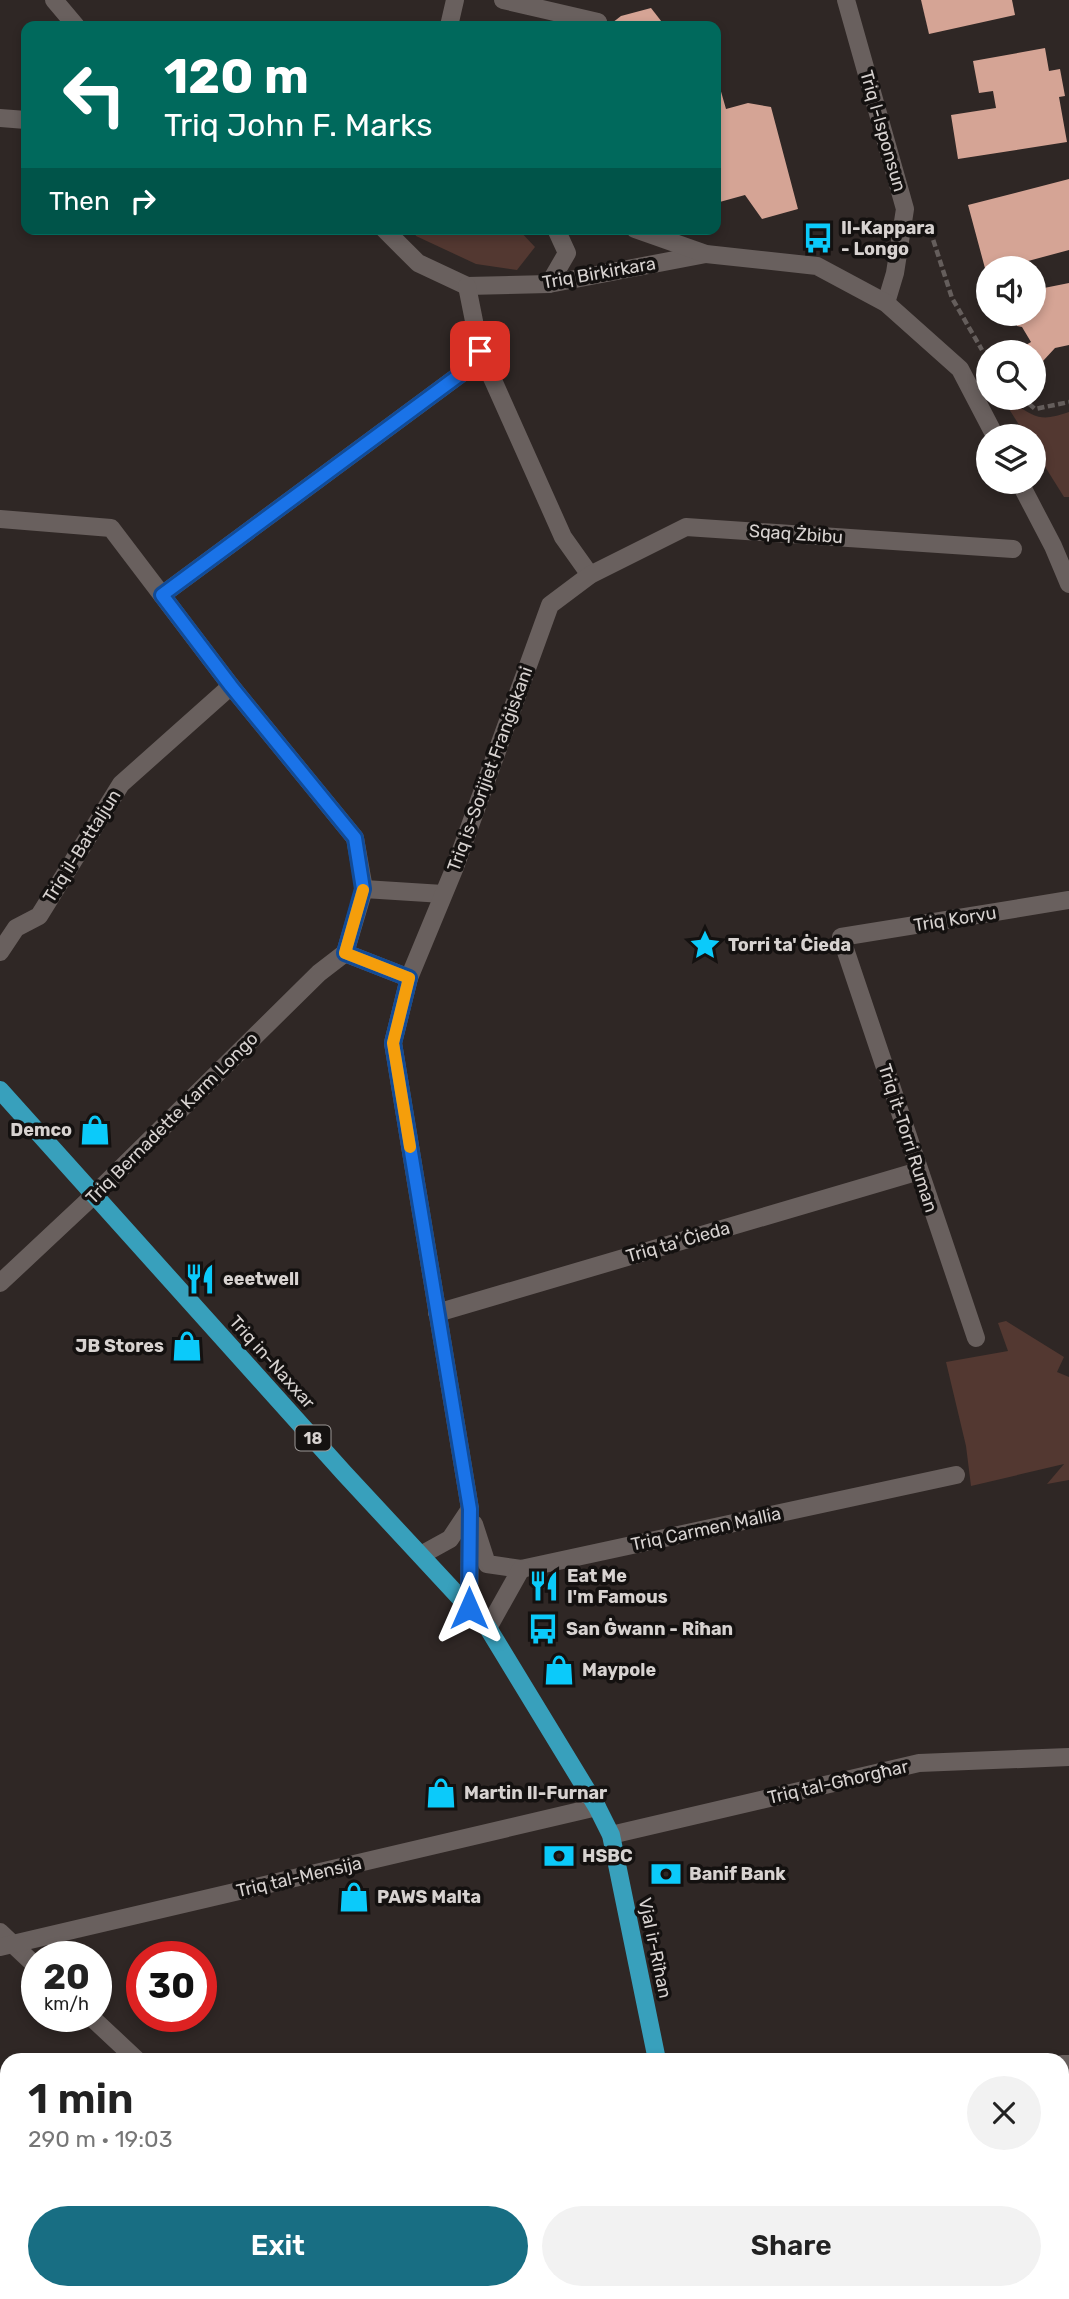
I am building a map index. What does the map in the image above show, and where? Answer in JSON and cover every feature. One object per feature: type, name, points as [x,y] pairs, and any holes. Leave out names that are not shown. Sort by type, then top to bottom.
[{"type":"main road","name":"Triq in-Naxxar","points":[[0,1090],[488,1628],[597,1807]]},
{"type":"main road","name":"Vjal ir-Riħan","points":[[597,1807],[611,1835],[656,2053]]},
{"type":"street","points":[[54,0],[72,21]]},
{"type":"street","points":[[450,21],[455,0]]},
{"type":"street","points":[[503,0],[594,21]]},
{"type":"street","name":"Triq l-Isponsun","points":[[846,0],[905,209],[895,273],[886,303]]},
{"type":"street","points":[[0,118],[21,120]]},
{"type":"street","name":"Triq Birkirkara","points":[[390,235],[418,263],[467,286],[549,284],[706,254]]},
{"type":"street","points":[[549,284],[567,253],[559,235]]},
{"type":"street","name":"Triq Birkirkara","points":[[652,235],[706,254],[817,266],[886,303],[960,369],[989,424]]},
{"type":"street","points":[[467,286],[480,351],[563,537],[590,575]]},
{"type":"street","points":[[162,595],[462,373],[480,351]]},
{"type":"street","points":[[1027,494],[1061,546],[1069,584]]},
{"type":"street","points":[[0,519],[111,528],[231,686],[355,838],[363,889],[345,953],[409,978]]},
{"type":"street","name":"Sqaq Żbibu","points":[[590,575],[686,527],[1013,549]]},
{"type":"street","name":"Triq is-Sorijiet Franġiskani","points":[[470,1509],[393,1043],[409,978],[455,867],[550,605],[590,575]]},
{"type":"street","name":"Triq il-Battaljun","points":[[0,952],[16,928],[39,916],[121,784],[231,686]]},
{"type":"street","points":[[363,889],[443,894]]},
{"type":"street","name":"Triq Korvu","points":[[841,937],[1069,900]]},
{"type":"street","name":"Triq it-Torri Ruman","points":[[841,937],[975,1338]]},
{"type":"street","name":"Triq Bernadette Karm Longo","points":[[0,1283],[94,1195],[319,973],[345,953]]},
{"type":"street","name":"Triq ta' Ċieda","points":[[437,1313],[919,1171]]},
{"type":"street","name":"Triq Carmen Mallia","points":[[521,1569],[956,1475]]},
{"type":"street","points":[[421,1555],[450,1539],[470,1509]]},
{"type":"street","points":[[470,1509],[487,1564],[521,1569],[488,1628]]},
{"type":"street","points":[[469,1608],[470,1509]]},
{"type":"street","name":"Triq tal-Għorgħar","points":[[611,1835],[919,1763],[1069,1757]]},
{"type":"street","name":"Triq tal-Mensija","points":[[4,1941],[597,1807]]},
{"type":"street","points":[[4,1941],[21,1954]]},
{"type":"street","points":[[107,2032],[130,2053]]},
{"type":"path","points":[[905,209],[928,226],[953,298],[976,340]]},
{"type":"path","points":[[1046,407],[1069,402]]},
{"type":"shaded area","points":[[524,235],[535,247],[517,270],[476,264],[416,236]]},
{"type":"shaded area","points":[[1010,410],[1024,410],[1041,417],[1053,417],[1069,412],[1069,497],[1064,497],[1046,468],[1046,424],[1018,424]]},
{"type":"shaded area","points":[[1006,1321],[1064,1357],[1057,1372],[1069,1377],[1069,1480],[1047,1484],[1064,1464],[971,1486],[966,1446],[946,1362],[1008,1351],[998,1323]]},
{"type":"building","points":[[921,0],[1012,0],[1015,15],[929,34]]},
{"type":"building","points":[[651,8],[661,21],[614,21],[621,16]]},
{"type":"building","points":[[1045,48],[1049,71],[1060,69],[1065,96],[1059,97],[1067,142],[958,159],[951,115],[996,108],[993,91],[979,93],[973,61]]},
{"type":"building","points":[[721,92],[726,109],[748,103],[771,107],[798,209],[762,219],[745,195],[721,202]]},
{"type":"building","points":[[1069,179],[1069,250],[1046,256],[982,256],[968,205]]},
{"type":"building","points":[[1069,283],[1069,345],[1055,348],[1046,358],[1046,340],[1030,340],[1022,327],[1017,326],[1046,326],[1046,288]]},
{"type":"slow traffic","points":[[363,890],[345,953],[409,978],[393,1043],[410,1147]]},
{"type":"place","name":"Il-Kappara - Longo","points":[[818,238]]},
{"type":"place","name":"Torri ta' Ċieda","points":[[705,945]]},
{"type":"place","name":"Demco","points":[[95,1130]]},
{"type":"place","name":"eeetwell","points":[[200,1279]]},
{"type":"place","name":"JB Stores","points":[[187,1346]]},
{"type":"place","name":"Eat Me I'm Famous","points":[[544,1586]]},
{"type":"place","name":"San Ġwann - Riħan","points":[[543,1629]]},
{"type":"place","name":"Maypole","points":[[559,1670]]},
{"type":"place","name":"Martin Il-Furnar","points":[[441,1793]]},
{"type":"place","name":"HSBC","points":[[559,1856]]},
{"type":"place","name":"Banif Bank","points":[[666,1874]]},
{"type":"place","name":"PAWS Malta","points":[[354,1897]]},
{"type":"route","points":[[469,1608],[470,1509],[393,1043],[409,978],[345,953],[363,889],[355,838],[231,686],[162,595],[462,373],[480,351]]}]
